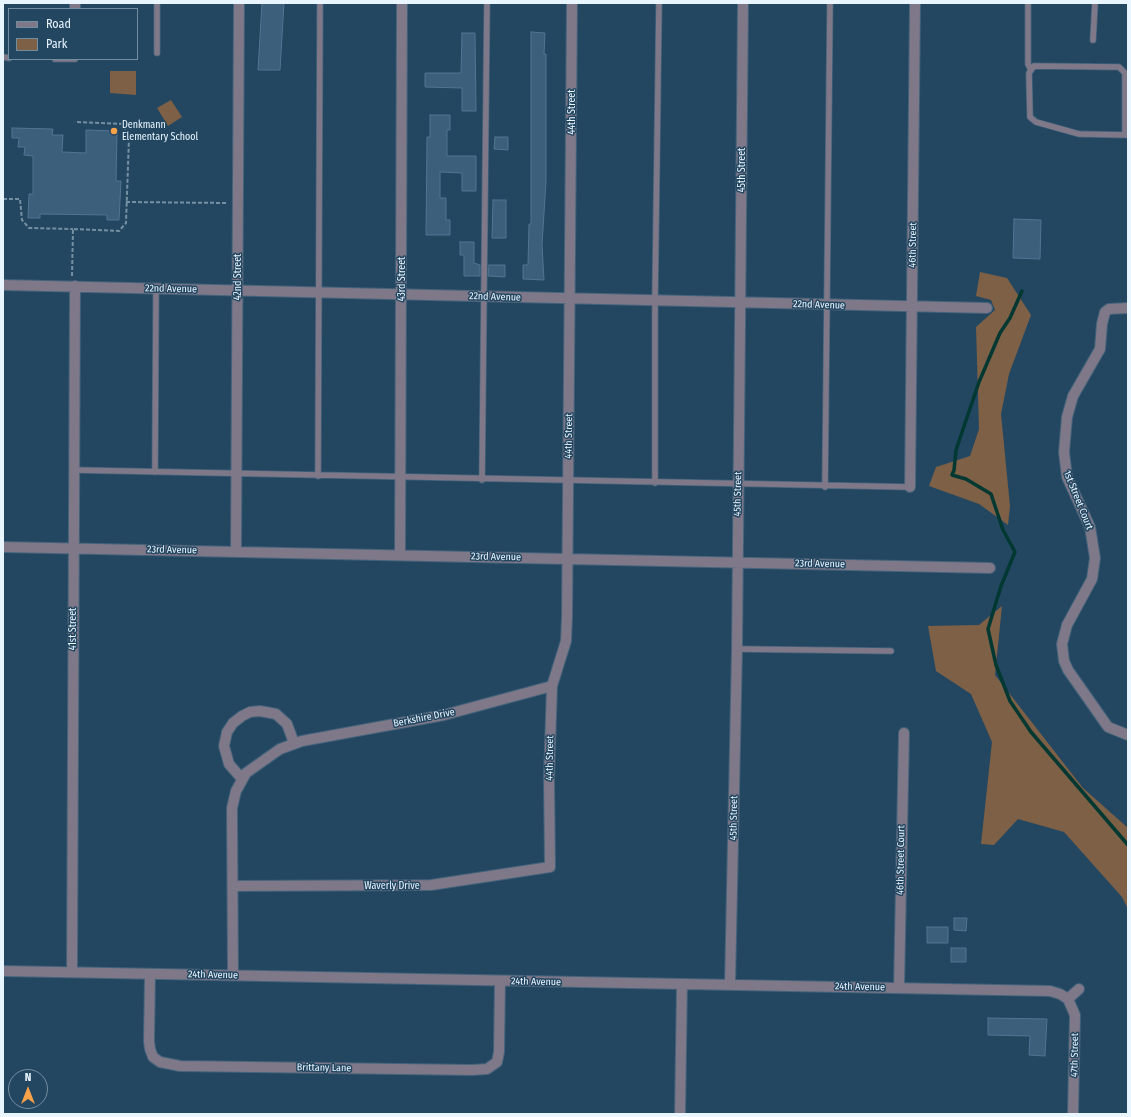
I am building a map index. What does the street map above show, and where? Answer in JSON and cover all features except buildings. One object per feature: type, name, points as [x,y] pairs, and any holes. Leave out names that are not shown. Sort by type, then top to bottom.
[{"type":"street","name":"42nd Street","points":[[236,551],[238,473],[239,3]]},
{"type":"street","name":"43rd Street","points":[[400,555],[402,3]]},
{"type":"street","name":"44th Street","points":[[550,867],[549,778],[552,686],[566,641],[571,299],[572,3]]},
{"type":"street","name":"45th Street","points":[[730,985],[737,649],[743,3]]},
{"type":"street","name":"46th Street","points":[[910,487],[915,3]]},
{"type":"street","name":"22nd Avenue","points":[[3,285],[988,308]]},
{"type":"street","name":"41st Street","points":[[72,972],[73,470],[76,286]]},
{"type":"street","name":"1st Street Court","points":[[1128,308],[1110,309],[1105,312],[1102,324],[1100,349],[1073,396],[1067,417],[1064,452],[1067,477],[1090,528],[1095,558],[1092,579],[1067,625],[1062,644],[1064,661],[1068,670],[1108,727],[1128,735]]},
{"type":"street","name":"23rd Avenue","points":[[3,547],[990,568]]},
{"type":"street","name":"Berkshire Drive","points":[[233,976],[232,808],[236,791],[246,773],[280,749],[294,743],[329,735],[444,715],[552,686]]},
{"type":"street","points":[[242,779],[229,764],[224,746],[227,732],[232,723],[242,716],[250,712],[260,711],[276,714],[287,724],[294,743]]},
{"type":"street","name":"46th Street Court","points":[[899,988],[904,733]]},
{"type":"street","name":"Waverly Drive","points":[[233,886],[431,885],[550,867]]},
{"type":"street","name":"24th Avenue","points":[[3,971],[1050,991],[1068,998]]},
{"type":"street","name":"Brittany Lane","points":[[150,974],[150,1049],[153,1057],[160,1062],[180,1066],[487,1069],[497,1062],[499,1052],[500,981]]},
{"type":"street","points":[[680,1114],[682,984]]},
{"type":"street","points":[[1068,998],[1079,989]]},
{"type":"street","name":"47th Street","points":[[1068,998],[1075,1015],[1074,1114]]},
{"type":"lane","points":[[157,3],[157,53]]},
{"type":"lane","points":[[318,476],[320,292],[320,3]]},
{"type":"lane","points":[[482,480],[487,3]]},
{"type":"lane","points":[[655,483],[655,300],[659,3]]},
{"type":"lane","points":[[825,487],[830,3]]},
{"type":"lane","points":[[1028,3],[1028,64],[1031,70]]},
{"type":"lane","points":[[1093,40],[1095,3]]},
{"type":"lane","points":[[1034,66],[1119,67],[1125,72],[1126,135],[1079,134],[1036,122],[1030,117],[1029,73],[1034,66]]},
{"type":"lane","points":[[155,472],[156,288]]},
{"type":"lane","points":[[73,470],[825,487],[910,487]]},
{"type":"lane","points":[[737,649],[891,651]]},
{"type":"path","points":[[3,199],[20,199],[22,220],[28,228],[119,231],[126,223],[129,137],[123,124],[75,122]]},
{"type":"path","points":[[126,202],[238,203]]},
{"type":"path","points":[[73,229],[72,278],[76,286]]},
{"type":"green space","points":[[110,71],[136,71],[136,95],[110,93]]},
{"type":"green space","points":[[171,100],[182,117],[168,126],[157,108]]},
{"type":"green space","points":[[980,272],[1007,278],[1031,315],[1009,374],[1001,414],[1010,506],[1008,525],[979,504],[929,486],[936,467],[970,456],[979,429],[976,327],[995,310],[991,300],[976,296]]},
{"type":"green space","points":[[1002,606],[995,675],[1083,788],[1128,828],[1128,909],[1122,897],[1064,832],[1018,819],[994,845],[981,844],[992,742],[971,694],[936,671],[928,626],[979,625]]},
{"type":"waterway","points":[[1022,291],[1010,318],[1000,333],[979,382],[956,450],[952,475],[966,479],[991,494],[1003,530],[1015,552],[1001,586],[988,629],[996,665],[1010,701],[1031,732],[1128,845]]},
{"type":"place","name":"Denkmann Elementary School","points":[[114,131]]}]
